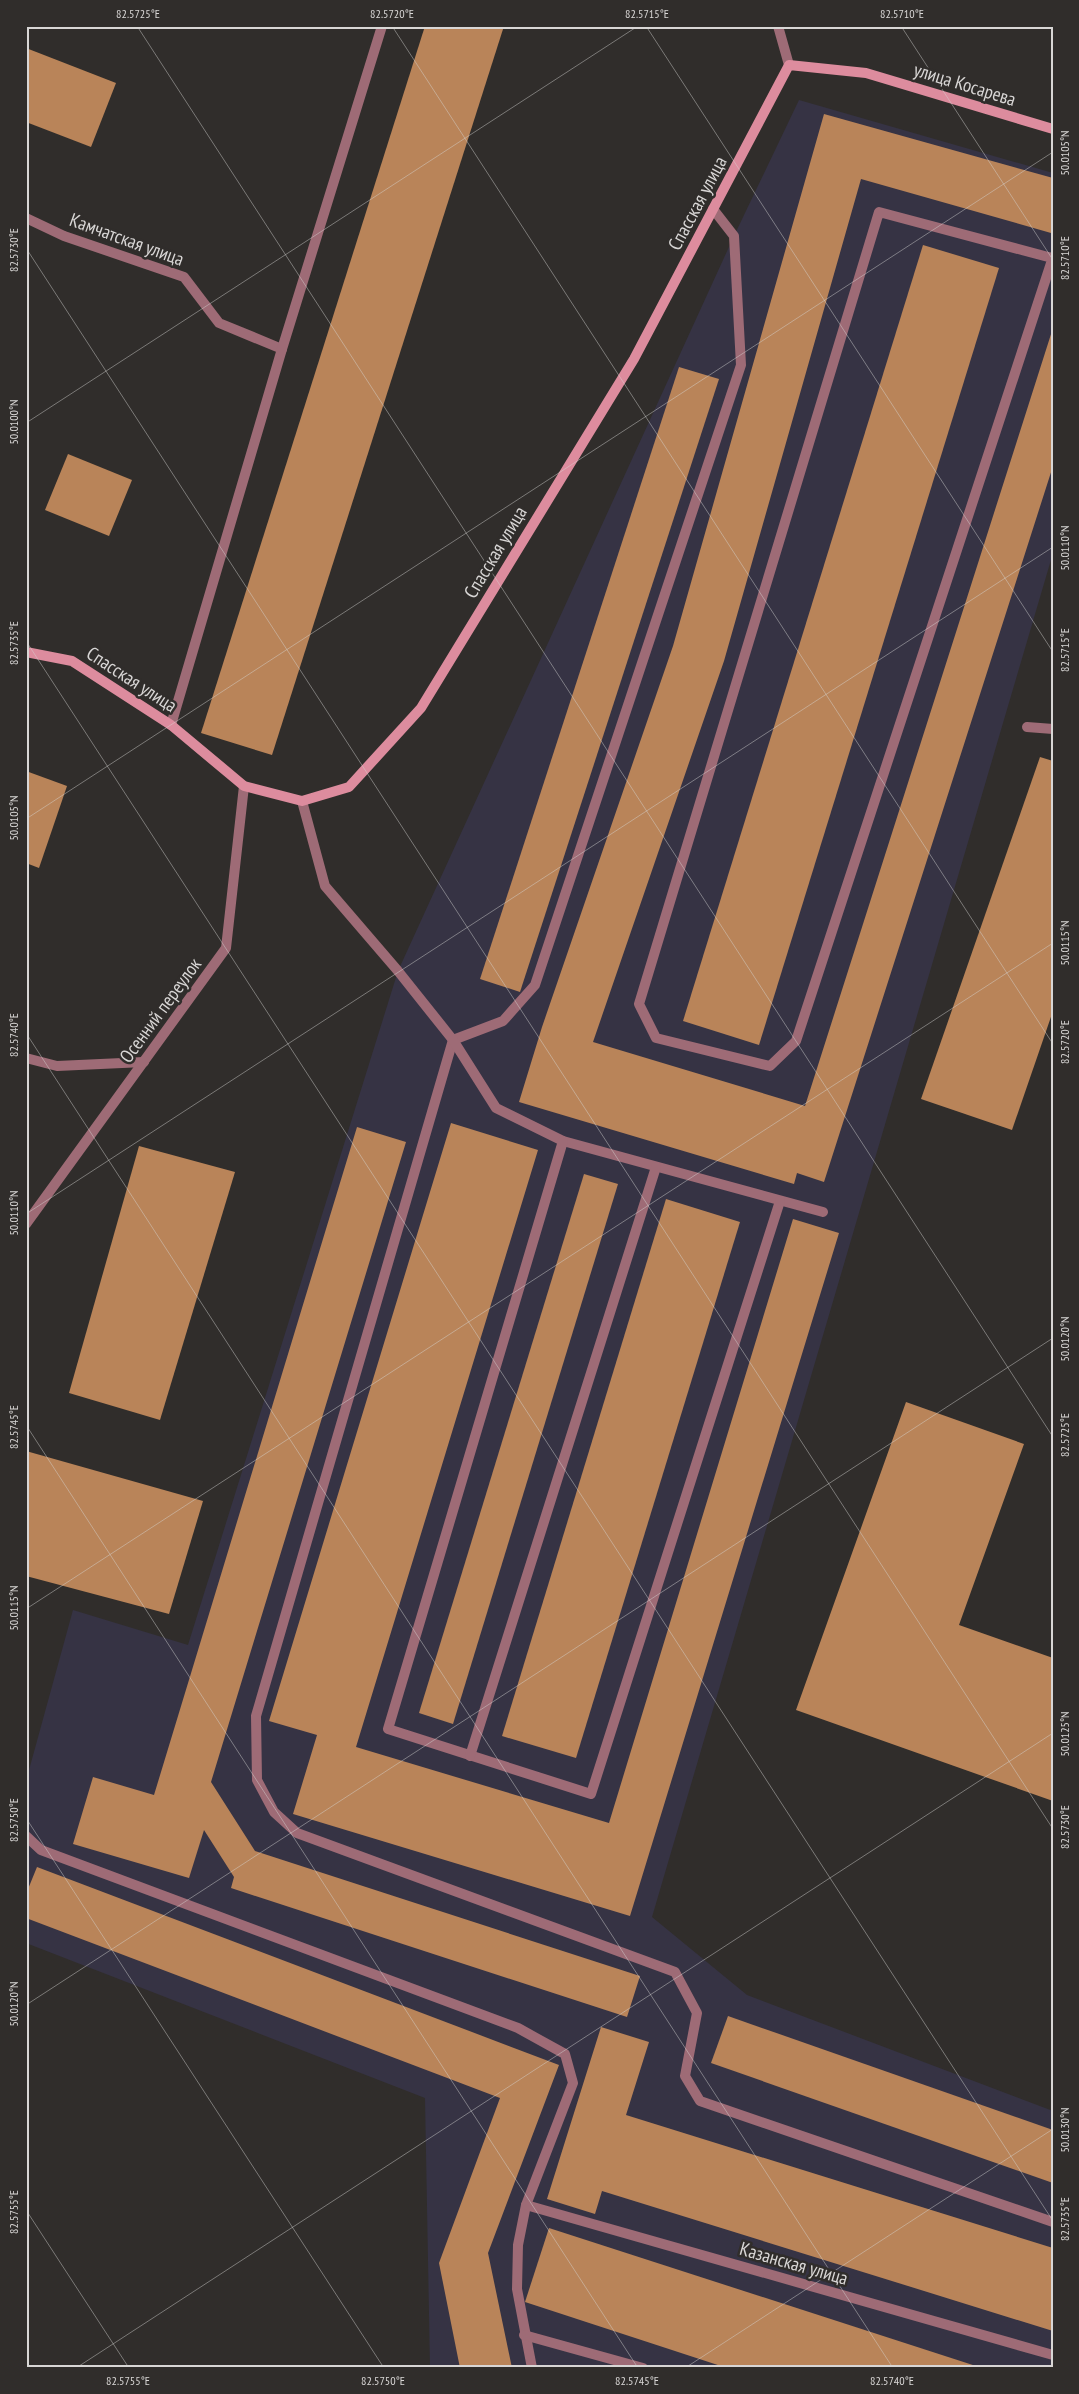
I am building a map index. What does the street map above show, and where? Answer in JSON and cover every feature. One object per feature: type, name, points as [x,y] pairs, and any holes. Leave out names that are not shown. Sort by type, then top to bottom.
[{"type":"street","points":[[171,725],[282,349],[382,26]]},
{"type":"street","points":[[778,26],[789,65]]},
{"type":"street","name":"улица Косарева","points":[[789,65],[866,73],[1053,129]]},
{"type":"street","name":"Спасская улица","points":[[26,652],[72,661],[171,725],[244,786],[302,801],[349,787],[420,708],[634,359],[789,65]]},
{"type":"street","points":[[453,1040],[503,1021],[535,984],[741,365],[734,236],[713,209]]},
{"type":"street","points":[[879,212],[1052,258],[796,1041],[770,1066],[656,1038],[639,1004],[879,212]]},
{"type":"street","name":"Камчатская улица","points":[[26,218],[64,236],[184,277],[220,323],[282,349]]},
{"type":"street","points":[[1027,727],[1053,729]]},
{"type":"street","name":"Осенний переулок","points":[[26,1224],[226,948],[244,786]]},
{"type":"street","points":[[302,801],[325,886],[398,971],[453,1040],[496,1108],[563,1141],[822,1212]]},
{"type":"street","points":[[453,1040],[256,1716],[257,1780],[274,1812],[297,1832],[675,1972],[697,2013],[685,2076],[700,2102],[1053,2222]]},
{"type":"street","points":[[26,1058],[57,1066],[144,1062]]},
{"type":"street","points":[[563,1141],[388,1729],[591,1794],[780,1201]]},
{"type":"street","points":[[470,1756],[656,1166]]},
{"type":"street","points":[[26,1836],[41,1850],[518,2028],[565,2054],[573,2083],[526,2204],[518,2245],[517,2289],[524,2334],[532,2368]]},
{"type":"street","name":"Казанская улица","points":[[526,2204],[1053,2355]]},
{"type":"street","points":[[524,2334],[643,2368]]},
{"type":"shaded area","points":[[799,100],[1053,173],[1053,553],[652,1917],[747,1995],[1053,2111],[1053,2368],[430,2368],[425,2098],[26,1943],[26,1781],[73,1610],[188,1645],[398,971],[734,236]]},
{"type":"building","points":[[425,26],[504,26],[272,755],[201,733]]},
{"type":"building","points":[[26,48],[116,83],[91,147],[26,122]]},
{"type":"building","points":[[824,114],[1053,178],[1053,228],[1051,233],[861,179],[724,661],[593,1042],[805,1106],[1052,331],[1053,466],[824,1182],[797,1173],[794,1184],[519,1102],[542,1027],[673,646]]},
{"type":"building","points":[[923,245],[999,268],[759,1045],[683,1021]]},
{"type":"building","points":[[679,367],[719,379],[520,992],[480,979]]},
{"type":"building","points":[[68,454],[132,480],[109,536],[45,510]]},
{"type":"building","points":[[1040,757],[1053,761],[1053,1011],[1012,1130],[921,1099]]},
{"type":"building","points":[[26,771],[67,786],[39,868],[26,863]]},
{"type":"building","points":[[451,1123],[538,1150],[356,1747],[609,1823],[793,1219],[839,1233],[630,1916],[293,1814],[317,1735],[269,1721]]},
{"type":"building","points":[[357,1127],[406,1142],[211,1782],[255,1851],[640,1976],[627,2017],[231,1888],[234,1877],[204,1830],[189,1878],[73,1844],[93,1777],[154,1795]]},
{"type":"building","points":[[139,1146],[235,1172],[160,1420],[69,1393]]},
{"type":"building","points":[[584,1174],[618,1184],[453,1724],[419,1713]]},
{"type":"building","points":[[666,1199],[740,1222],[576,1758],[502,1736]]},
{"type":"building","points":[[906,1402],[1024,1444],[959,1625],[1053,1658],[1053,1801],[796,1710]]},
{"type":"building","points":[[26,1451],[203,1501],[169,1614],[26,1576]]},
{"type":"building","points":[[37,1867],[559,2065],[488,2253],[512,2368],[460,2368],[439,2263],[500,2098],[26,1918],[26,1894]]},
{"type":"building","points":[[728,2016],[1053,2130],[1053,2183],[711,2063]]},
{"type":"building","points":[[601,2027],[649,2042],[626,2115],[1053,2248],[1053,2331],[602,2191],[595,2214],[547,2199]]},
{"type":"building","points":[[549,2228],[979,2368],[727,2368],[525,2302]]}]
